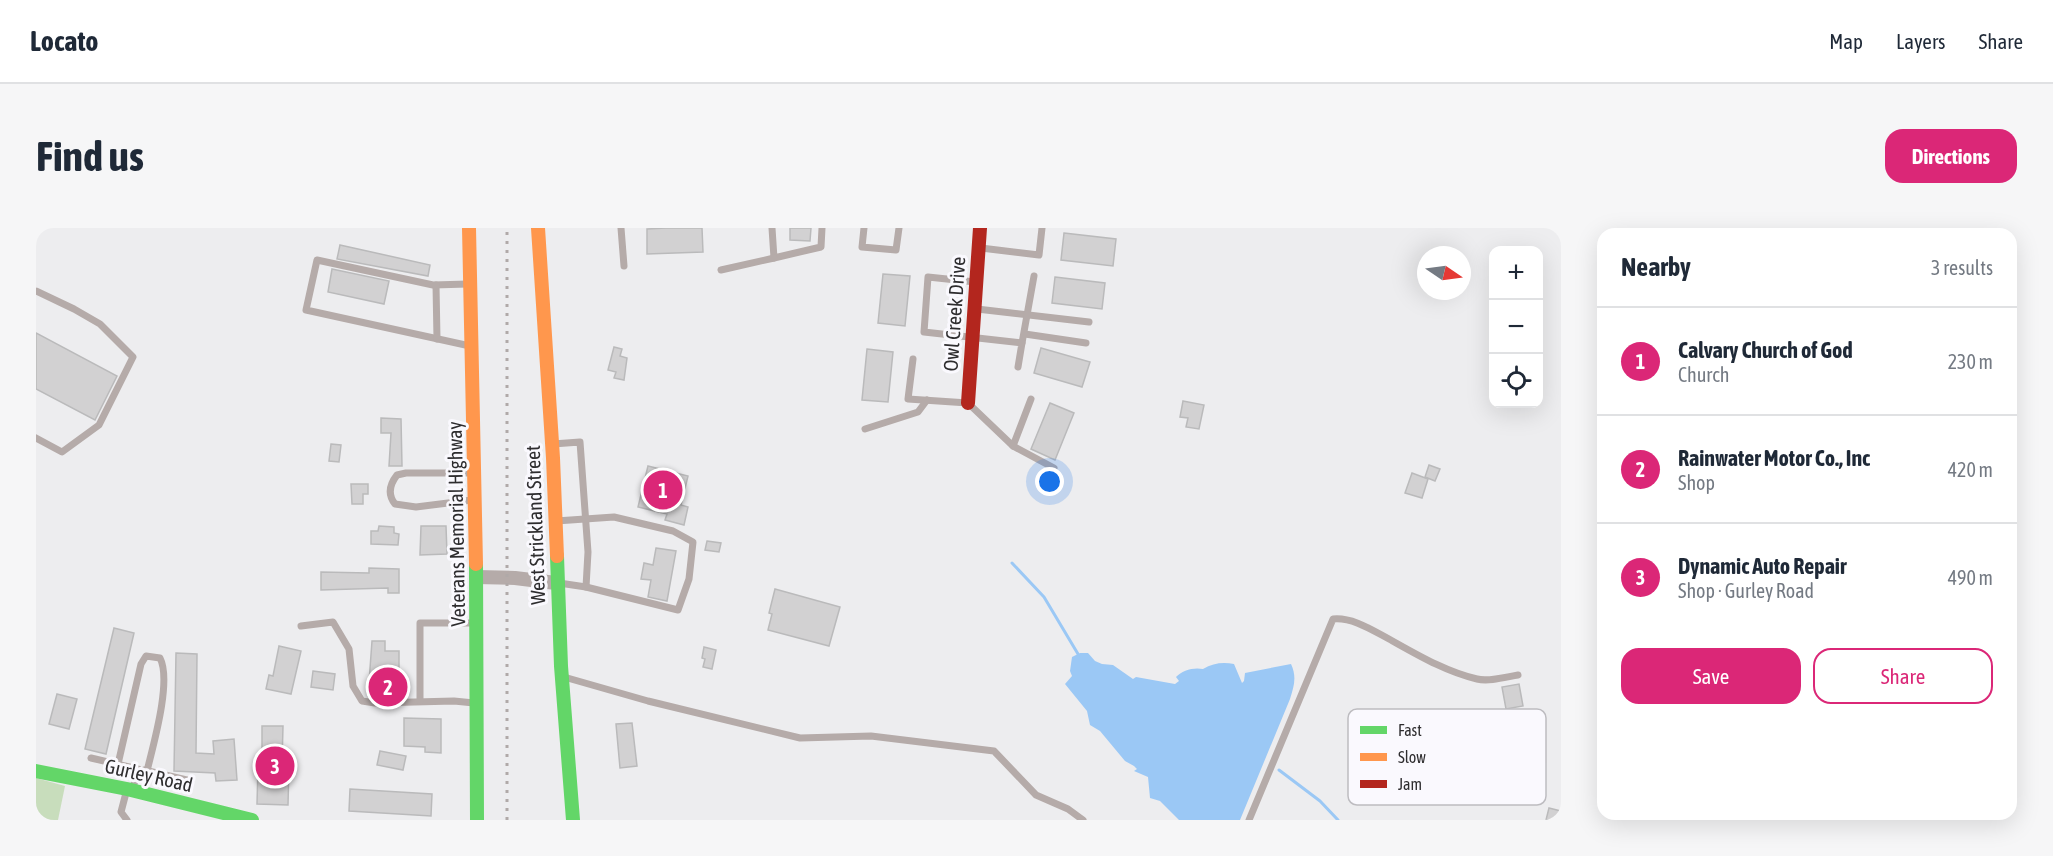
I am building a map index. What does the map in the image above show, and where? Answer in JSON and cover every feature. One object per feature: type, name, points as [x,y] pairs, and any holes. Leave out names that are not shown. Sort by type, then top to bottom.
[{"type":"street","name":"Veterans Memorial Highway","points":[[469,228],[477,624],[477,820]]},
{"type":"street","name":"West Strickland Street","points":[[538,228],[556,521],[556,583],[561,676],[573,820]]},
{"type":"street","name":"Owl Creek Drive","points":[[968,403],[980,228]]},
{"type":"street","points":[[476,577],[515,578],[556,583]]},
{"type":"street","name":"Gurley Road","points":[[36,771],[130,790],[252,820]]},
{"type":"lane","points":[[621,228],[624,266]]},
{"type":"lane","points":[[772,228],[774,258]]},
{"type":"lane","points":[[721,270],[821,247],[822,228]]},
{"type":"lane","points":[[864,228],[862,247],[896,250],[899,228]]},
{"type":"lane","points":[[978,248],[1039,255],[1042,228]]},
{"type":"lane","points":[[470,284],[436,285],[317,260],[306,310],[471,346]]},
{"type":"lane","points":[[1018,367],[1034,276]]},
{"type":"lane","points":[[976,282],[928,277],[924,332],[1022,343]]},
{"type":"lane","points":[[436,285],[437,339]]},
{"type":"lane","points":[[36,291],[100,324],[133,357],[99,425],[62,452],[36,438]]},
{"type":"lane","points":[[974,308],[1089,322]]},
{"type":"lane","points":[[1025,334],[1086,343]]},
{"type":"lane","points":[[913,359],[908,399],[968,403],[1013,446],[1054,468]]},
{"type":"lane","points":[[1013,446],[1031,399]]},
{"type":"lane","points":[[865,429],[918,412],[927,400]]},
{"type":"lane","points":[[552,444],[580,442],[587,520],[586,587]]},
{"type":"lane","points":[[474,473],[397,475],[391,483],[391,498],[395,504],[416,507],[475,500]]},
{"type":"lane","points":[[556,521],[614,517],[673,531],[693,542],[689,579],[678,610],[586,587],[556,583]]},
{"type":"lane","points":[[1249,820],[1333,619],[1343,618],[1366,627],[1462,675],[1479,680],[1518,675]]},
{"type":"lane","points":[[301,626],[333,622],[349,649],[353,686],[362,701],[477,704]]},
{"type":"lane","points":[[420,701],[420,623],[477,624]]},
{"type":"lane","points":[[118,764],[141,664],[146,656],[160,658],[163,664],[162,703],[147,771]]},
{"type":"lane","points":[[561,676],[659,704],[800,738],[870,736],[994,751],[1036,795],[1068,809],[1083,820]]},
{"type":"lane","points":[[91,758],[191,781]]},
{"type":"lane","points":[[127,820],[121,812],[138,769]]},
{"type":"green space","points":[[36,778],[65,786],[58,820],[36,820]]},
{"type":"water","points":[[1080,653],[1088,653],[1095,661],[1102,664],[1113,665],[1133,679],[1136,677],[1175,684],[1179,681],[1176,677],[1185,671],[1203,669],[1211,665],[1234,664],[1242,683],[1245,673],[1291,664],[1294,686],[1290,699],[1240,820],[1179,820],[1160,801],[1150,798],[1148,777],[1134,771],[1137,769],[1125,761],[1100,731],[1090,725],[1087,711],[1065,684],[1072,676],[1070,671],[1072,657]]},
{"type":"building","points":[[702,228],[703,252],[647,254],[647,229]]},
{"type":"building","points":[[790,228],[811,228],[810,241],[790,240]]},
{"type":"building","points":[[1064,233],[1116,239],[1113,266],[1061,260]]},
{"type":"building","points":[[340,245],[430,265],[428,276],[337,259]]},
{"type":"building","points":[[332,269],[389,281],[384,304],[328,292]]},
{"type":"building","points":[[883,274],[910,276],[905,326],[878,323]]},
{"type":"building","points":[[1055,277],[1105,283],[1102,309],[1052,303]]},
{"type":"building","points":[[36,333],[117,376],[95,420],[36,389]]},
{"type":"building","points":[[614,347],[622,349],[620,356],[627,358],[624,380],[614,378],[616,372],[608,370]]},
{"type":"building","points":[[1041,348],[1090,362],[1082,387],[1034,373]]},
{"type":"building","points":[[867,349],[893,352],[888,402],[862,400]]},
{"type":"building","points":[[1183,401],[1204,405],[1199,429],[1186,427],[1188,418],[1180,417]]},
{"type":"building","points":[[1050,403],[1074,413],[1055,460],[1031,449]]},
{"type":"building","points":[[381,418],[401,419],[402,466],[389,466],[391,433],[381,433]]},
{"type":"building","points":[[331,444],[341,445],[339,462],[329,461]]},
{"type":"building","points":[[1429,465],[1440,469],[1435,481],[1425,477]]},
{"type":"building","points":[[648,466],[688,476],[681,505],[688,507],[684,525],[665,520],[667,514],[638,507]]},
{"type":"building","points":[[1412,473],[1428,479],[1422,498],[1405,493]]},
{"type":"building","points":[[351,484],[368,484],[368,494],[363,494],[363,504],[352,504]]},
{"type":"building","points":[[379,526],[394,527],[394,533],[399,534],[398,545],[371,544],[371,531],[378,531]]},
{"type":"building","points":[[421,526],[446,526],[447,554],[420,555]]},
{"type":"building","points":[[707,541],[721,543],[719,552],[705,550]]},
{"type":"building","points":[[656,548],[676,551],[667,601],[648,597],[651,580],[641,579],[644,563],[653,565]]},
{"type":"building","points":[[369,568],[399,569],[399,593],[388,593],[388,588],[321,590],[321,572],[369,573]]},
{"type":"building","points":[[775,589],[840,607],[829,646],[768,630],[772,614],[769,613]]},
{"type":"building","points":[[114,628],[134,633],[106,754],[85,749]]},
{"type":"building","points":[[372,641],[385,641],[385,651],[399,651],[402,697],[368,696]]},
{"type":"building","points":[[279,646],[301,651],[291,694],[266,689],[269,675],[273,676]]},
{"type":"building","points":[[704,647],[716,650],[712,669],[703,667]]},
{"type":"building","points":[[176,653],[197,654],[196,753],[214,754],[213,741],[234,739],[237,780],[216,781],[215,773],[174,771]]},
{"type":"building","points":[[313,671],[335,674],[333,690],[311,687]]},
{"type":"building","points":[[1519,684],[1523,706],[1506,709],[1502,687]]},
{"type":"building","points":[[57,694],[77,699],[69,729],[49,724]]},
{"type":"building","points":[[404,718],[441,719],[441,753],[425,752],[425,747],[404,746]]},
{"type":"building","points":[[632,723],[637,766],[620,768],[616,724]]},
{"type":"building","points":[[262,726],[283,726],[282,765],[289,765],[288,805],[257,804],[258,766],[262,767]]},
{"type":"building","points":[[380,751],[406,756],[403,770],[377,765]]},
{"type":"building","points":[[350,789],[432,794],[431,816],[349,811]]},
{"type":"building","points":[[1549,808],[1561,811],[1561,820],[1546,820]]},
{"type":"waterway","points":[[1012,563],[1044,597],[1078,654]]},
{"type":"waterway","points":[[1279,770],[1320,801],[1338,820]]},
{"type":"railway","points":[[507,228],[507,820]]},
{"type":"traffic: fast","points":[[557,556],[561,666],[573,820]]},
{"type":"traffic: fast","points":[[476,564],[477,820]]},
{"type":"traffic: fast","points":[[36,771],[127,789],[252,820]]},
{"type":"traffic: slow","points":[[469,228],[476,564]]},
{"type":"traffic: slow","points":[[538,228],[557,556]]},
{"type":"traffic: jam","points":[[968,403],[980,228]]},
{"type":"place","name":"Calvary Church of God","points":[[663,490]]},
{"type":"place","name":"Rainwater Motor Co., Inc","points":[[388,687]]},
{"type":"place","name":"Dynamic Auto Repair","points":[[275,766]]}]
